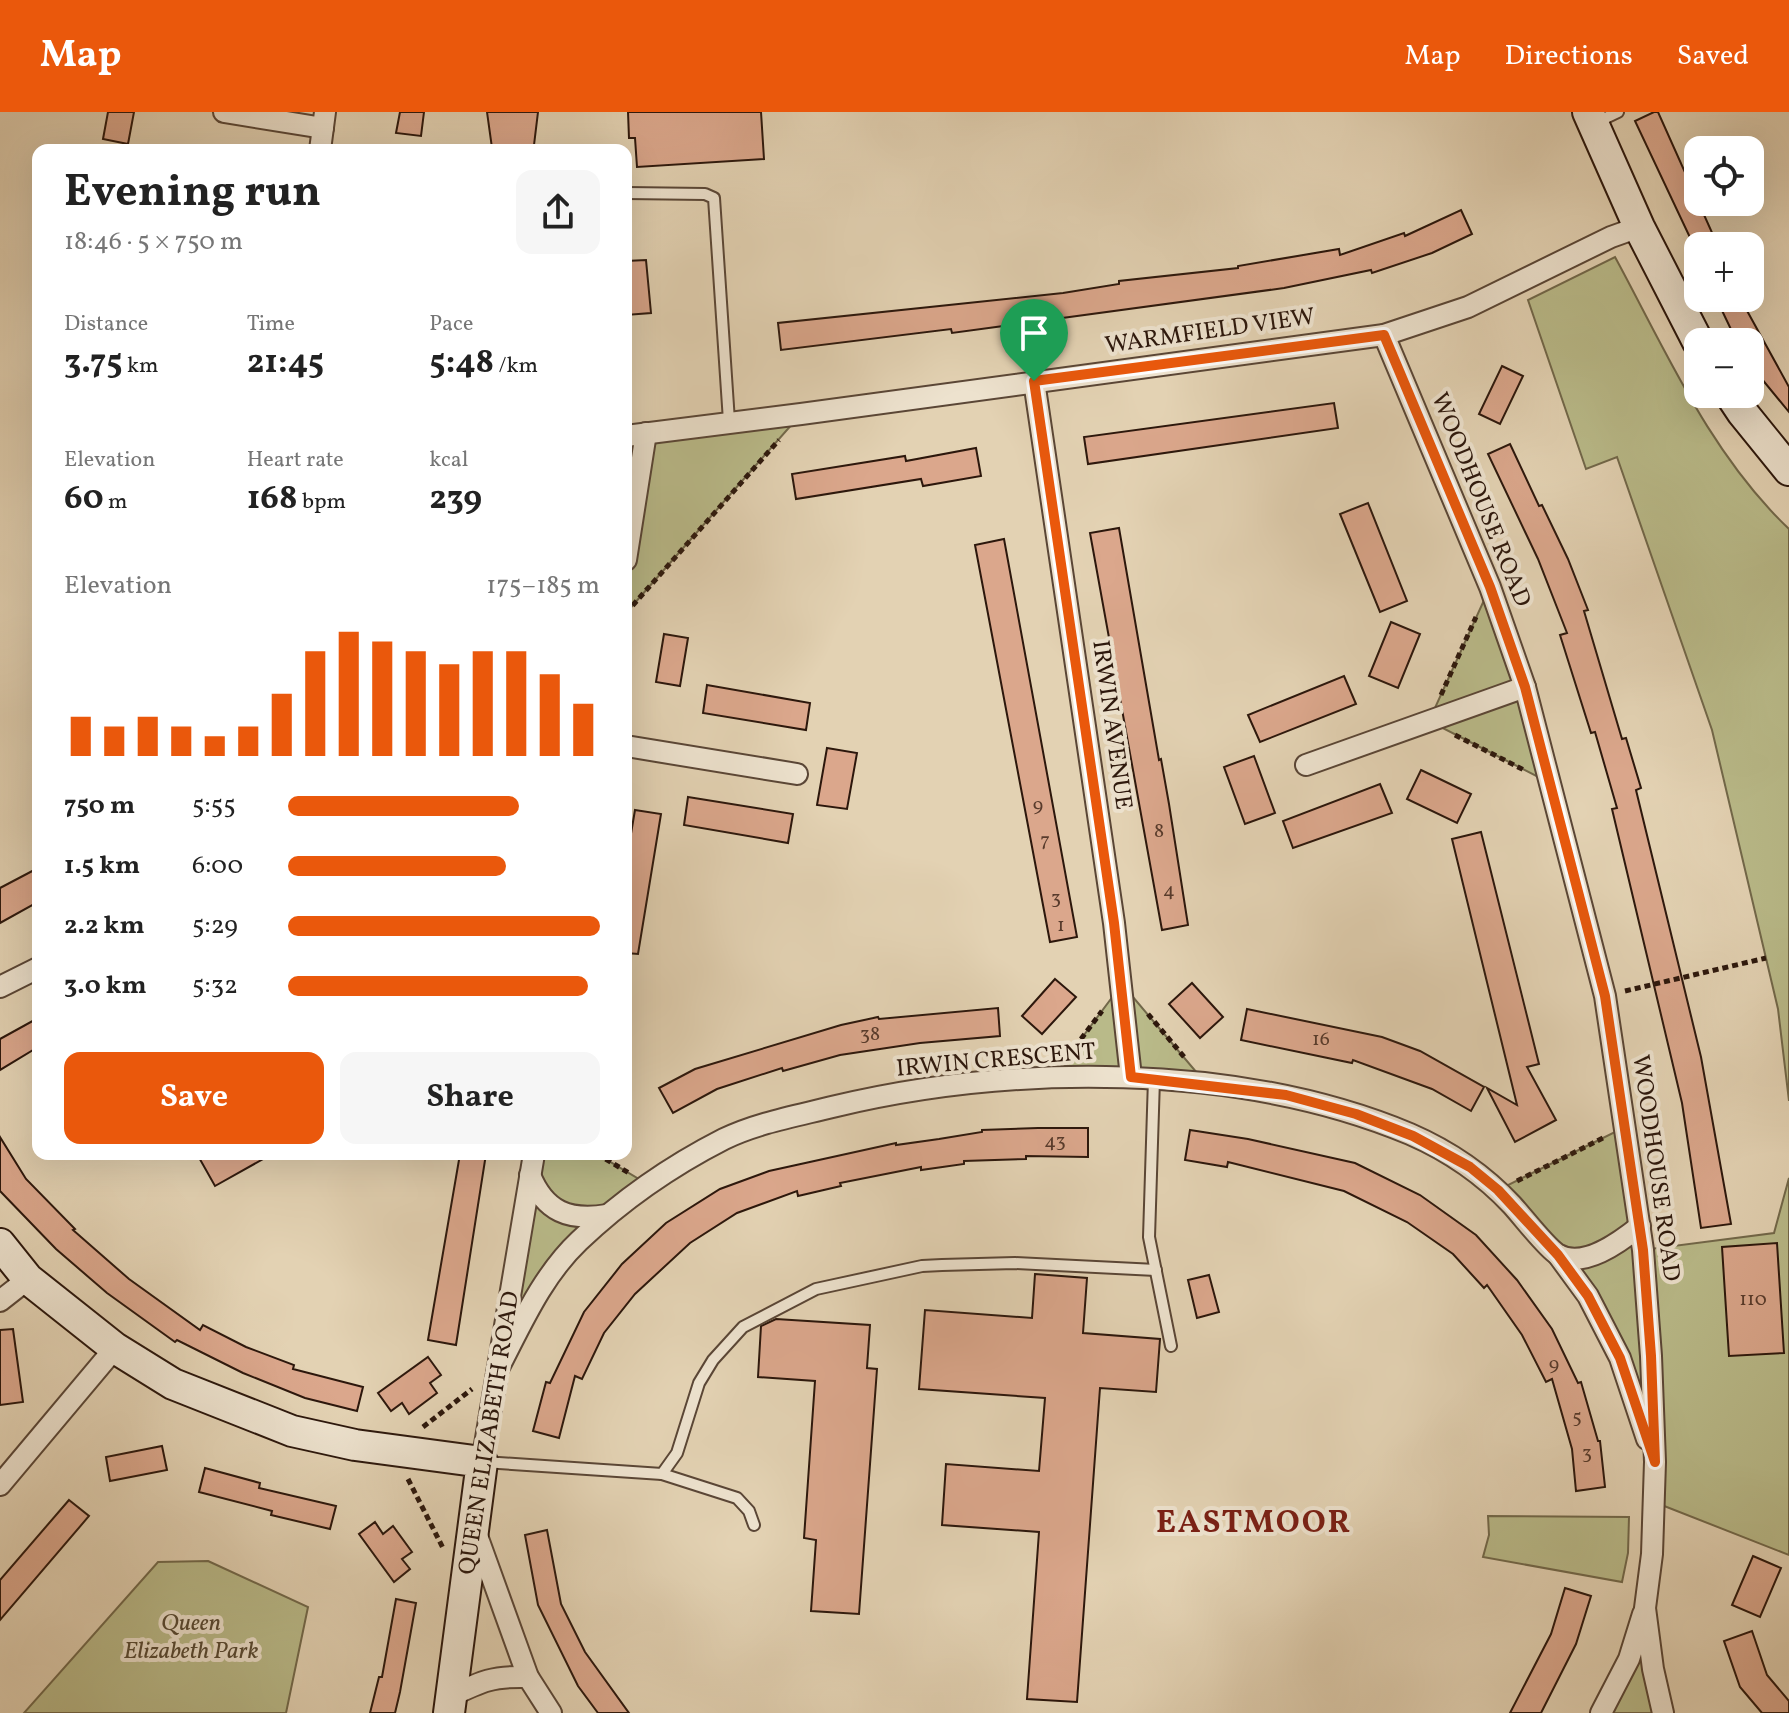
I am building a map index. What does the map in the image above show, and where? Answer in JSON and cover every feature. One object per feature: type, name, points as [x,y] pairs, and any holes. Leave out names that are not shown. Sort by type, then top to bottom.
[{"type":"street","points":[[224,112],[324,120],[321,144]]},
{"type":"street","points":[[1600,116],[1639,227],[1691,328]]},
{"type":"street","name":"WARMFIELD VIEW","points":[[636,434],[1384,335],[1468,307],[1611,237],[1639,227]]},
{"type":"street","name":"WOODHOUSE ROAD","points":[[1384,335],[1490,587],[1525,687],[1605,996],[1640,1226],[1651,1356],[1655,1462],[1652,1554],[1645,1608],[1653,1669],[1663,1713]]},
{"type":"street","name":"IRWIN AVENUE","points":[[1034,381],[1114,923],[1131,1077]]},
{"type":"street","points":[[1739,408],[1789,470]]},
{"type":"street","points":[[632,484],[636,434]]},
{"type":"street","points":[[1306,765],[1525,687]]},
{"type":"street","points":[[632,747],[797,774]]},
{"type":"street","points":[[0,987],[32,971]]},
{"type":"street","name":"IRWIN CRESCENT","points":[[498,1369],[539,1291],[576,1244],[647,1184],[726,1138],[779,1120],[925,1088],[1052,1078],[1131,1077],[1286,1095],[1356,1114],[1413,1136],[1470,1167],[1498,1190],[1558,1255],[1588,1296],[1620,1358],[1655,1462]]},
{"type":"street","points":[[532,1164],[539,1195],[554,1209],[587,1218],[607,1215]]},
{"type":"street","name":"QUEEN ELIZABETH ROAD","points":[[450,1704],[482,1462],[532,1164]]},
{"type":"street","points":[[1558,1255],[1578,1258],[1601,1253],[1640,1226]]},
{"type":"street","points":[[0,1244],[28,1279],[115,1348],[173,1384],[292,1431],[355,1445],[482,1462]]},
{"type":"street","points":[[0,1301],[28,1279]]},
{"type":"street","points":[[0,1485],[115,1348]]},
{"type":"street","points":[[475,1530],[528,1677],[551,1713]]},
{"type":"street","points":[[1601,1713],[1629,1659],[1645,1608]]},
{"type":"street","points":[[450,1704],[480,1682],[500,1676],[528,1677]]},
{"type":"lane","points":[[632,193],[705,194],[714,198],[729,421]]},
{"type":"lane","points":[[1154,1079],[1149,1237],[1171,1346]]},
{"type":"lane","points":[[662,1474],[677,1453],[699,1383],[713,1360],[743,1327],[816,1289],[922,1266],[1015,1263],[1156,1270]]},
{"type":"lane","points":[[482,1462],[662,1474],[737,1498],[749,1511],[754,1525]]},
{"type":"path","points":[[632,606],[801,414]]},
{"type":"path","points":[[1605,996],[1766,958]]},
{"type":"path","points":[[1498,1190],[1625,1127]]},
{"type":"path","points":[[607,1160],[647,1184]]},
{"type":"green space","points":[[1615,257],[1684,386],[1684,408],[1697,408],[1736,468],[1789,529],[1789,1101],[1778,1009],[1712,730],[1617,457],[1586,469],[1528,300]]},
{"type":"green space","points":[[801,414],[632,606],[632,435]]},
{"type":"green space","points":[[1490,587],[1550,783],[1429,721]]},
{"type":"green space","points":[[1122,984],[1208,1086],[1052,1078]]},
{"type":"green space","points":[[1625,1127],[1643,1250],[1774,1233],[1789,1178],[1789,1555],[1654,1502],[1655,1462],[1588,1296],[1498,1190]]},
{"type":"green space","points":[[533,1160],[607,1160],[647,1184],[576,1244],[498,1369]]},
{"type":"green space","points":[[1488,1516],[1629,1517],[1628,1553],[1622,1582],[1483,1557],[1489,1535]]},
{"type":"green space","name":"Queen Elizabeth Park","points":[[208,1561],[308,1607],[286,1713],[24,1713],[158,1562]]},
{"type":"green space","points":[[1645,1608],[1663,1713],[1601,1713]]},
{"type":"building","points":[[108,112],[134,112],[128,144],[103,139]]},
{"type":"building","points":[[400,112],[424,112],[421,136],[396,133]]},
{"type":"building","points":[[487,112],[538,112],[534,144],[491,144]]},
{"type":"building","points":[[628,112],[761,112],[764,159],[637,167],[635,138],[629,138]]},
{"type":"building","points":[[1658,112],[1684,170],[1684,216],[1705,216],[1712,232],[1687,232],[1635,121]]},
{"type":"building","points":[[1461,210],[1472,234],[1432,253],[1372,273],[1371,270],[1284,288],[952,333],[951,329],[781,350],[778,323],[1063,293],[1119,284],[1119,281],[1238,268],[1339,249],[1340,255],[1404,233],[1405,236]]},
{"type":"building","points":[[646,260],[651,313],[632,315],[632,261]]},
{"type":"building","points":[[1723,312],[1748,312],[1757,328],[1730,328]]},
{"type":"building","points":[[1764,342],[1789,387],[1789,412],[1764,382]]},
{"type":"building","points":[[1502,366],[1523,376],[1500,424],[1479,414]]},
{"type":"building","points":[[1334,403],[1338,428],[1088,464],[1084,437]]},
{"type":"building","points":[[1510,444],[1568,559],[1588,610],[1584,611],[1622,739],[1626,738],[1641,788],[1636,790],[1701,1057],[1731,1224],[1701,1228],[1682,1103],[1612,809],[1617,808],[1595,732],[1591,733],[1560,635],[1567,633],[1538,559],[1488,454]]},
{"type":"building","points":[[976,448],[981,476],[923,486],[921,479],[796,499],[792,474],[905,456],[906,461]]},
{"type":"building","points":[[1368,503],[1407,601],[1380,612],[1340,514]]},
{"type":"building","points":[[1119,528],[1188,925],[1162,930],[1090,533]]},
{"type":"building","points":[[1004,539],[1077,937],[1050,942],[975,545]]},
{"type":"building","points":[[1391,622],[1420,634],[1398,688],[1369,676]]},
{"type":"building","points":[[664,634],[688,638],[680,686],[656,682]]},
{"type":"building","points":[[1344,676],[1356,704],[1260,742],[1248,715]]},
{"type":"building","points":[[707,685],[810,703],[806,730],[703,713]]},
{"type":"building","points":[[827,748],[857,753],[847,809],[817,805]]},
{"type":"building","points":[[1254,756],[1275,813],[1245,824],[1224,767]]},
{"type":"building","points":[[1421,770],[1471,794],[1457,823],[1407,799]]},
{"type":"building","points":[[1380,784],[1392,813],[1293,848],[1283,821]]},
{"type":"building","points":[[688,797],[793,814],[788,843],[684,825]]},
{"type":"building","points":[[635,810],[661,814],[638,954],[632,954],[632,828]]},
{"type":"building","points":[[1481,832],[1539,1064],[1527,1067],[1556,1120],[1515,1142],[1487,1088],[1517,1105],[1452,839]]},
{"type":"building","points":[[32,871],[32,905],[0,923],[0,888]]},
{"type":"building","points":[[1055,979],[1076,997],[1042,1034],[1022,1016]]},
{"type":"building","points":[[1192,983],[1223,1017],[1200,1038],[1169,1004]]},
{"type":"building","points":[[998,1008],[1000,1036],[920,1043],[840,1055],[783,1071],[782,1068],[717,1089],[673,1113],[659,1088],[695,1069],[841,1025],[878,1017]]},
{"type":"building","points":[[1247,1009],[1382,1037],[1420,1051],[1484,1087],[1471,1111],[1432,1089],[1353,1060],[1352,1063],[1241,1040]]},
{"type":"building","points":[[32,1021],[32,1051],[0,1070],[0,1039]]},
{"type":"building","points":[[1088,1128],[1088,1157],[1026,1156],[1026,1159],[964,1161],[964,1164],[921,1170],[921,1167],[840,1183],[841,1186],[798,1196],[797,1191],[737,1213],[690,1243],[635,1294],[604,1333],[582,1379],[575,1376],[559,1438],[533,1431],[546,1382],[550,1383],[584,1312],[622,1264],[666,1223],[720,1189],[769,1171],[896,1143],[939,1139],[982,1130]]},
{"type":"building","points":[[1190,1130],[1248,1139],[1355,1163],[1420,1195],[1476,1235],[1517,1280],[1552,1329],[1578,1383],[1581,1382],[1600,1441],[1605,1487],[1576,1491],[1572,1449],[1552,1379],[1546,1382],[1522,1335],[1487,1285],[1484,1288],[1453,1254],[1407,1222],[1344,1191],[1228,1162],[1227,1167],[1185,1160]]},
{"type":"building","points":[[0,1137],[26,1179],[73,1230],[129,1279],[200,1330],[203,1325],[246,1347],[294,1365],[293,1369],[363,1387],[357,1411],[305,1398],[243,1373],[177,1340],[175,1342],[107,1293],[56,1249],[0,1191]]},
{"type":"building","points":[[200,1160],[261,1160],[215,1186]]},
{"type":"building","points":[[459,1160],[485,1160],[456,1345],[428,1340]]},
{"type":"building","points":[[1777,1243],[1784,1353],[1729,1356],[1722,1247]]},
{"type":"building","points":[[1035,1274],[1087,1278],[1083,1333],[1160,1339],[1156,1392],[1100,1388],[1077,1702],[1027,1699],[1039,1532],[942,1525],[946,1464],[1039,1471],[1045,1398],[919,1389],[925,1310],[1032,1318]]},
{"type":"building","points":[[1209,1275],[1219,1312],[1197,1318],[1188,1280]]},
{"type":"building","points":[[776,1319],[870,1325],[867,1368],[877,1369],[859,1614],[811,1611],[816,1540],[804,1538],[815,1381],[758,1377],[761,1326]]},
{"type":"building","points":[[13,1329],[23,1402],[0,1405],[0,1330]]},
{"type":"building","points":[[428,1357],[441,1375],[430,1383],[437,1393],[409,1414],[402,1403],[391,1411],[378,1393]]},
{"type":"building","points":[[162,1446],[167,1470],[110,1481],[106,1457]]},
{"type":"building","points":[[205,1468],[260,1483],[259,1488],[336,1506],[330,1529],[271,1515],[272,1511],[199,1492]]},
{"type":"building","points":[[69,1500],[89,1516],[0,1620],[0,1580]]},
{"type":"building","points":[[375,1522],[383,1534],[393,1526],[412,1552],[402,1559],[410,1569],[394,1582],[359,1534]]},
{"type":"building","points":[[547,1530],[561,1604],[585,1652],[629,1713],[598,1713],[578,1686],[538,1605],[525,1535]]},
{"type":"building","points":[[1753,1556],[1781,1568],[1760,1617],[1732,1605]]},
{"type":"building","points":[[1565,1588],[1591,1596],[1576,1644],[1541,1713],[1510,1713],[1551,1634]]},
{"type":"building","points":[[396,1599],[416,1603],[400,1692],[395,1713],[370,1713],[379,1677],[382,1677]]},
{"type":"building","points":[[1752,1631],[1767,1675],[1789,1701],[1789,1713],[1762,1713],[1740,1687],[1724,1641]]},
{"type":"district","name":"EASTMOOR","points":[[1254,1524]]},
{"type":"route","points":[[1384,335],[1490,587],[1525,687],[1605,996],[1643,1250],[1655,1462],[1620,1358],[1588,1296],[1558,1255],[1498,1190],[1470,1167],[1413,1136],[1356,1114],[1286,1095],[1131,1077],[1114,923],[1034,381],[1384,335]]}]
